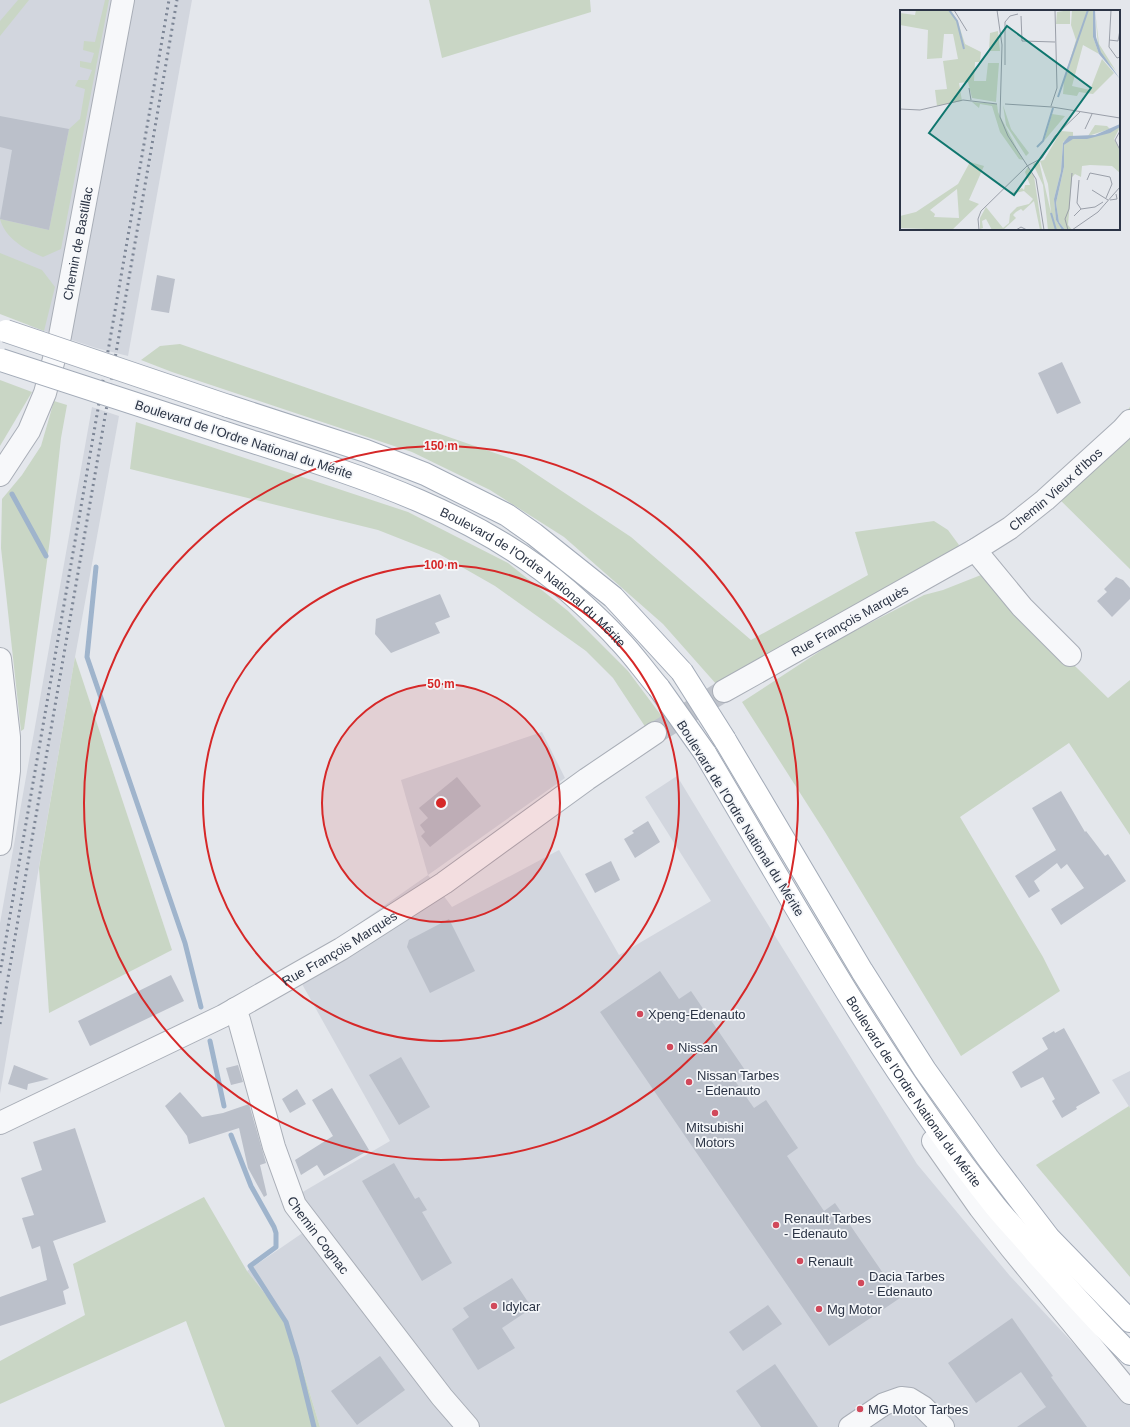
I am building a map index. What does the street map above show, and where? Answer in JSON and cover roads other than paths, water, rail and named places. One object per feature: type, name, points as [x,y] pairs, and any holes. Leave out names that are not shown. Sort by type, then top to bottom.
[{"type":"main road","name":"Boulevard de l'Ordre National du Mérite","points":[[3,329],[228,406],[366,451],[424,474],[507,516],[534,534],[613,597],[682,672],[725,740],[858,964],[924,1070],[1049,1238],[1130,1321]]},
{"type":"main road","name":"Boulevard de l'Ordre National du Mérite","points":[[0,359],[352,474],[429,504],[478,529],[527,560],[568,591],[619,639],[659,688],[704,753],[843,986],[904,1081],[940,1133],[995,1206],[1059,1279],[1130,1354]]},
{"type":"street","name":"Chemin de Bastillac","points":[[0,475],[29,430],[45,392],[60,336],[123,0]]},
{"type":"street","name":"Chemin Vieux d'Ibos","points":[[975,550],[1010,528],[1045,500],[1130,421]]},
{"type":"street","points":[[975,550],[1022,607],[1070,655]]},
{"type":"street","name":"Rue François Marquès","points":[[724,691],[975,550]]},
{"type":"street","points":[[0,659],[9,744],[9,771],[0,844]]},
{"type":"street","name":"Rue François Marquès","points":[[0,1123],[212,1021],[341,949],[444,883],[587,779],[655,733]]},
{"type":"street","name":"Chemin Cognac","points":[[234,1009],[239,1020],[274,1147],[295,1205],[442,1397],[468,1427]]},
{"type":"street","points":[[904,1081],[919,1120],[980,1208],[1130,1393]]},
{"type":"street","points":[[850,1427],[884,1404],[901,1398],[910,1399],[923,1407],[943,1427]]},
{"type":"waterway","points":[[12,494],[46,556]]},
{"type":"waterway","points":[[96,567],[87,657],[185,943],[201,1007]]},
{"type":"waterway","points":[[210,1041],[224,1106]]},
{"type":"waterway","points":[[231,1135],[251,1186],[276,1233],[276,1247],[250,1266],[286,1322],[297,1358],[314,1427]]},
{"type":"tunnel","points":[[655,733],[724,691]]},
{"type":"railway","points":[[0,973],[169,0]]},
{"type":"railway","points":[[0,1024],[177,0]]},
{"type":"place","name":"Xpeng-Edenauto","points":[[640,1014]]},
{"type":"place","name":"Nissan","points":[[670,1047]]},
{"type":"place","name":"Nissan Tarbes - Edenauto","points":[[689,1082]]},
{"type":"place","name":"Mitsubishi Motors","points":[[715,1113]]},
{"type":"place","name":"Renault Tarbes - Edenauto","points":[[776,1225]]},
{"type":"place","name":"Renault","points":[[800,1261]]},
{"type":"place","name":"Dacia Tarbes - Edenauto","points":[[861,1283]]},
{"type":"place","name":"Idylcar","points":[[494,1306]]},
{"type":"place","name":"Mg Motor","points":[[819,1309]]},
{"type":"place","name":"MG Motor Tarbes","points":[[860,1409]]}]
